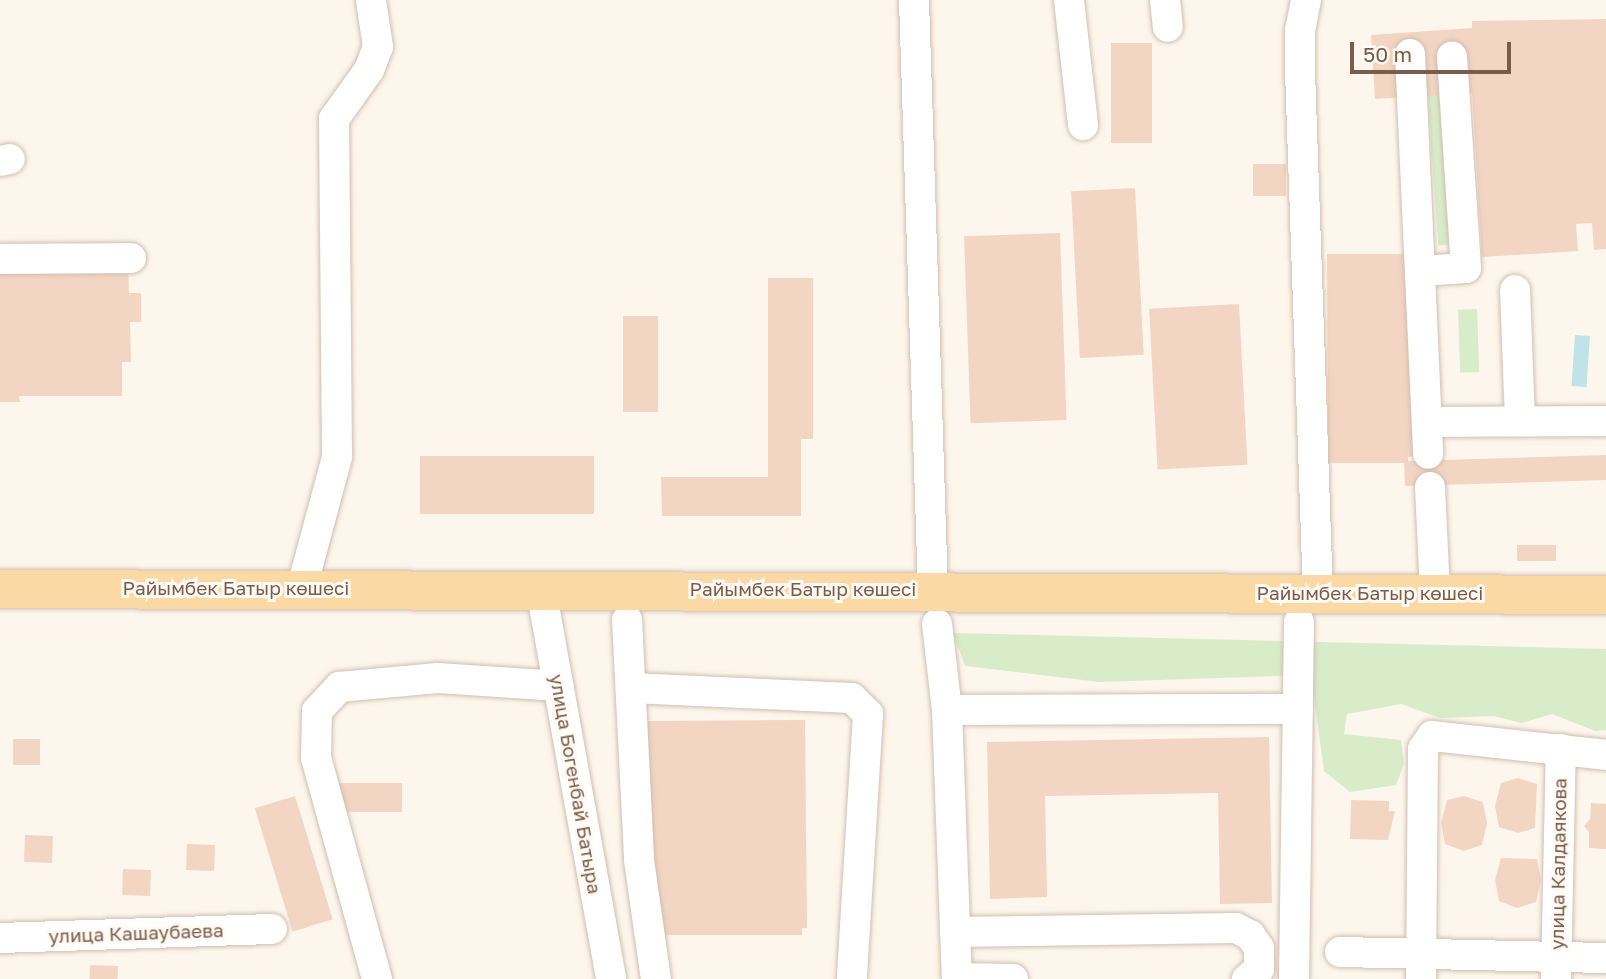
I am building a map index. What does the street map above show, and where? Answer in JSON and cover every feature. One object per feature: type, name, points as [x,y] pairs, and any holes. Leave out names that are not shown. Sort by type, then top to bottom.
[{"type":"main road","name":"Райымбек Батыр көшесі","points":[[0,589],[541,589],[935,607],[1308,608],[1435,594],[1606,595]]},
{"type":"street","points":[[302,587],[337,457],[334,119],[369,70],[378,47],[371,0]]},
{"type":"street","points":[[914,0],[935,607],[947,710],[957,979],[1013,979]]},
{"type":"street","points":[[1069,0],[1083,125]]},
{"type":"street","points":[[1294,979],[1298,709],[1308,608],[1300,71],[1300,30],[1306,0]]},
{"type":"street","points":[[1410,54],[1428,454]]},
{"type":"street","points":[[1420,271],[1466,268],[1452,56]]},
{"type":"street","points":[[0,259],[131,258]]},
{"type":"street","points":[[1515,290],[1520,421]]},
{"type":"street","points":[[1427,422],[1606,421]]},
{"type":"street","points":[[1430,487],[1435,594]]},
{"type":"street","name":"улица Богенбай Батыра","points":[[541,589],[611,979]]},
{"type":"street","points":[[627,620],[639,860],[656,979]]},
{"type":"street","points":[[377,979],[316,758],[317,711],[340,687],[438,678],[559,686]]},
{"type":"street","points":[[631,688],[852,698],[868,714],[852,979]]},
{"type":"street","points":[[947,710],[1298,709]]},
{"type":"street","points":[[1421,967],[1423,749],[1432,736],[1606,755]]},
{"type":"street","name":"улица Калдаякова","points":[[1556,968],[1561,749]]},
{"type":"street","points":[[956,932],[1236,928],[1250,935],[1259,948],[1258,969],[1247,979]]},
{"type":"street","name":"улица Кашаубаева","points":[[0,938],[272,929]]},
{"type":"street","points":[[1339,952],[1421,967],[1556,968],[1606,958]]},
{"type":"green space","points":[[1439,70],[1451,245],[1438,245],[1426,71]]},
{"type":"green space","points":[[1477,309],[1479,372],[1460,373],[1458,310]]},
{"type":"green space","points":[[953,633],[1606,649],[1606,730],[1595,731],[1552,714],[1521,723],[1494,716],[1440,718],[1401,704],[1347,714],[1344,734],[1401,740],[1404,764],[1396,785],[1350,792],[1324,771],[1311,675],[1100,682],[965,666]]},
{"type":"water","points":[[1575,335],[1590,336],[1586,387],[1571,386]]},
{"type":"building","points":[[1606,19],[1606,249],[1594,250],[1592,223],[1576,224],[1578,251],[1482,257],[1472,93],[1375,99],[1371,35],[1472,28],[1472,21]]},
{"type":"building","points":[[1111,43],[1152,43],[1152,143],[1111,143]]},
{"type":"building","points":[[1253,164],[1286,164],[1286,196],[1253,196]]},
{"type":"building","points":[[1135,188],[1144,355],[1080,358],[1071,191]]},
{"type":"building","points":[[1060,233],[1067,420],[971,423],[964,236]]},
{"type":"building","points":[[1327,254],[1408,254],[1419,456],[1408,457],[1408,461],[1606,455],[1606,480],[1405,486],[1404,463],[1328,463]]},
{"type":"building","points":[[128,265],[129,293],[141,293],[141,322],[130,322],[131,362],[122,362],[122,396],[19,396],[20,402],[0,402],[0,268]]},
{"type":"building","points":[[768,278],[813,278],[813,439],[801,439],[801,516],[662,516],[661,477],[768,477]]},
{"type":"building","points":[[1239,304],[1247,465],[1158,469],[1149,309]]},
{"type":"building","points":[[623,316],[658,316],[658,412],[623,412]]},
{"type":"building","points":[[420,456],[594,456],[594,514],[420,514]]},
{"type":"building","points":[[1517,545],[1556,545],[1556,561],[1517,561]]},
{"type":"building","points":[[805,720],[807,928],[802,928],[802,935],[647,935],[648,721]]},
{"type":"building","points":[[1269,737],[1272,903],[1220,904],[1218,793],[1045,796],[1047,897],[990,899],[987,742]]},
{"type":"building","points":[[13,739],[40,739],[40,765],[13,765]]},
{"type":"building","points":[[1518,778],[1537,784],[1535,828],[1518,833],[1499,827],[1495,806],[1501,783]]},
{"type":"building","points":[[338,783],[402,783],[402,812],[338,812]]},
{"type":"building","points":[[295,796],[333,919],[293,932],[255,808]]},
{"type":"building","points":[[1464,796],[1483,802],[1487,823],[1482,845],[1464,851],[1445,844],[1441,823],[1447,800]]},
{"type":"building","points":[[1351,800],[1389,801],[1389,811],[1395,811],[1388,840],[1350,839]]},
{"type":"building","points":[[1591,803],[1606,804],[1606,849],[1589,848],[1589,832],[1584,826],[1590,819]]},
{"type":"building","points":[[25,835],[53,836],[52,863],[24,862]]},
{"type":"building","points":[[187,844],[215,845],[214,871],[186,870]]},
{"type":"building","points":[[1501,858],[1537,859],[1541,880],[1536,902],[1517,908],[1499,901],[1495,880]]},
{"type":"building","points":[[123,869],[151,870],[150,896],[122,895]]},
{"type":"building","points":[[90,965],[118,966],[118,979],[90,979]]}]
